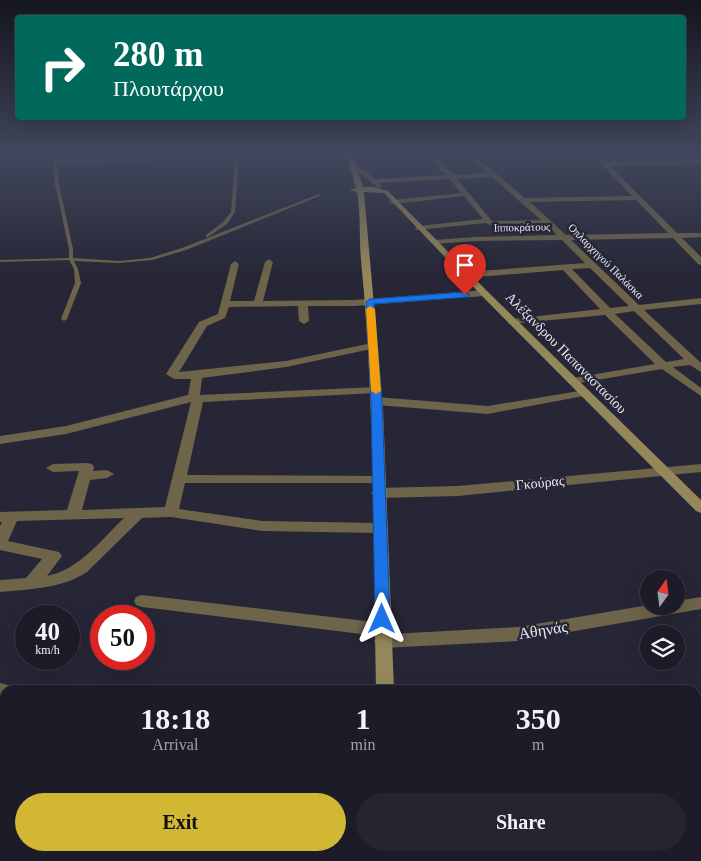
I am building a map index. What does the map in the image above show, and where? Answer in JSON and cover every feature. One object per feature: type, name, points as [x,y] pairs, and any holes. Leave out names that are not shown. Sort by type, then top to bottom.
[{"type":"main road","points":[[355,194],[353,205],[357,226],[363,236]]},
{"type":"main road","points":[[356,194],[364,230],[376,396],[385,685]]},
{"type":"main road","points":[[373,194],[387,197]]},
{"type":"main road","name":"Αλέξανδρου Παπαναστασίου","points":[[387,197],[701,508]]},
{"type":"street","points":[[385,194],[387,197],[462,194]]},
{"type":"street","points":[[467,194],[488,221]]},
{"type":"street","name":"Οπλαρχηγού Παλάσκα","points":[[517,194],[549,222],[591,265],[697,365]]},
{"type":"street","points":[[634,194],[701,262]]},
{"type":"street","points":[[524,200],[638,198]]},
{"type":"street","points":[[419,228],[488,221],[490,223],[549,222]]},
{"type":"street","name":"Ιπποκράτους","points":[[434,242],[564,237],[701,235]]},
{"type":"street","points":[[258,304],[269,262]]},
{"type":"street","points":[[235,264],[226,304],[220,318],[204,324],[172,374],[174,376],[286,364],[372,346]]},
{"type":"street","points":[[465,275],[591,265]]},
{"type":"street","points":[[564,267],[664,366],[701,393]]},
{"type":"street","points":[[226,304],[370,302],[484,293]]},
{"type":"street","points":[[513,322],[701,301]]},
{"type":"street","points":[[303,303],[304,320]]},
{"type":"street","points":[[573,381],[664,366],[697,365]]},
{"type":"street","points":[[171,512],[196,399],[197,375]]},
{"type":"street","points":[[0,440],[50,433],[173,402],[196,399],[376,396],[488,410],[585,393]]},
{"type":"street","points":[[53,468],[87,467],[73,514]]},
{"type":"street","name":"Γκούρας","points":[[179,479],[378,486],[458,491],[701,468]]},
{"type":"street","points":[[85,476],[107,474]]},
{"type":"street","points":[[0,586],[64,578],[75,573],[140,512]]},
{"type":"street","points":[[32,582],[54,556],[0,543],[6,517],[171,512],[263,526],[379,528]]},
{"type":"street","name":"Αθηνάς","points":[[142,601],[383,636],[518,634],[701,603]]},
{"type":"lane","points":[[59,194],[71,259],[76,269],[78,283],[64,319]]},
{"type":"lane","points":[[207,239],[225,223],[234,210],[235,194]]},
{"type":"lane","points":[[0,261],[71,259],[118,262],[143,260],[168,254],[320,195]]},
{"type":"lane","points":[[225,223],[241,226]]},
{"type":"slow traffic","points":[[370,309],[376,391]]},
{"type":"route","points":[[382,619],[377,401],[370,302],[465,295]]}]
